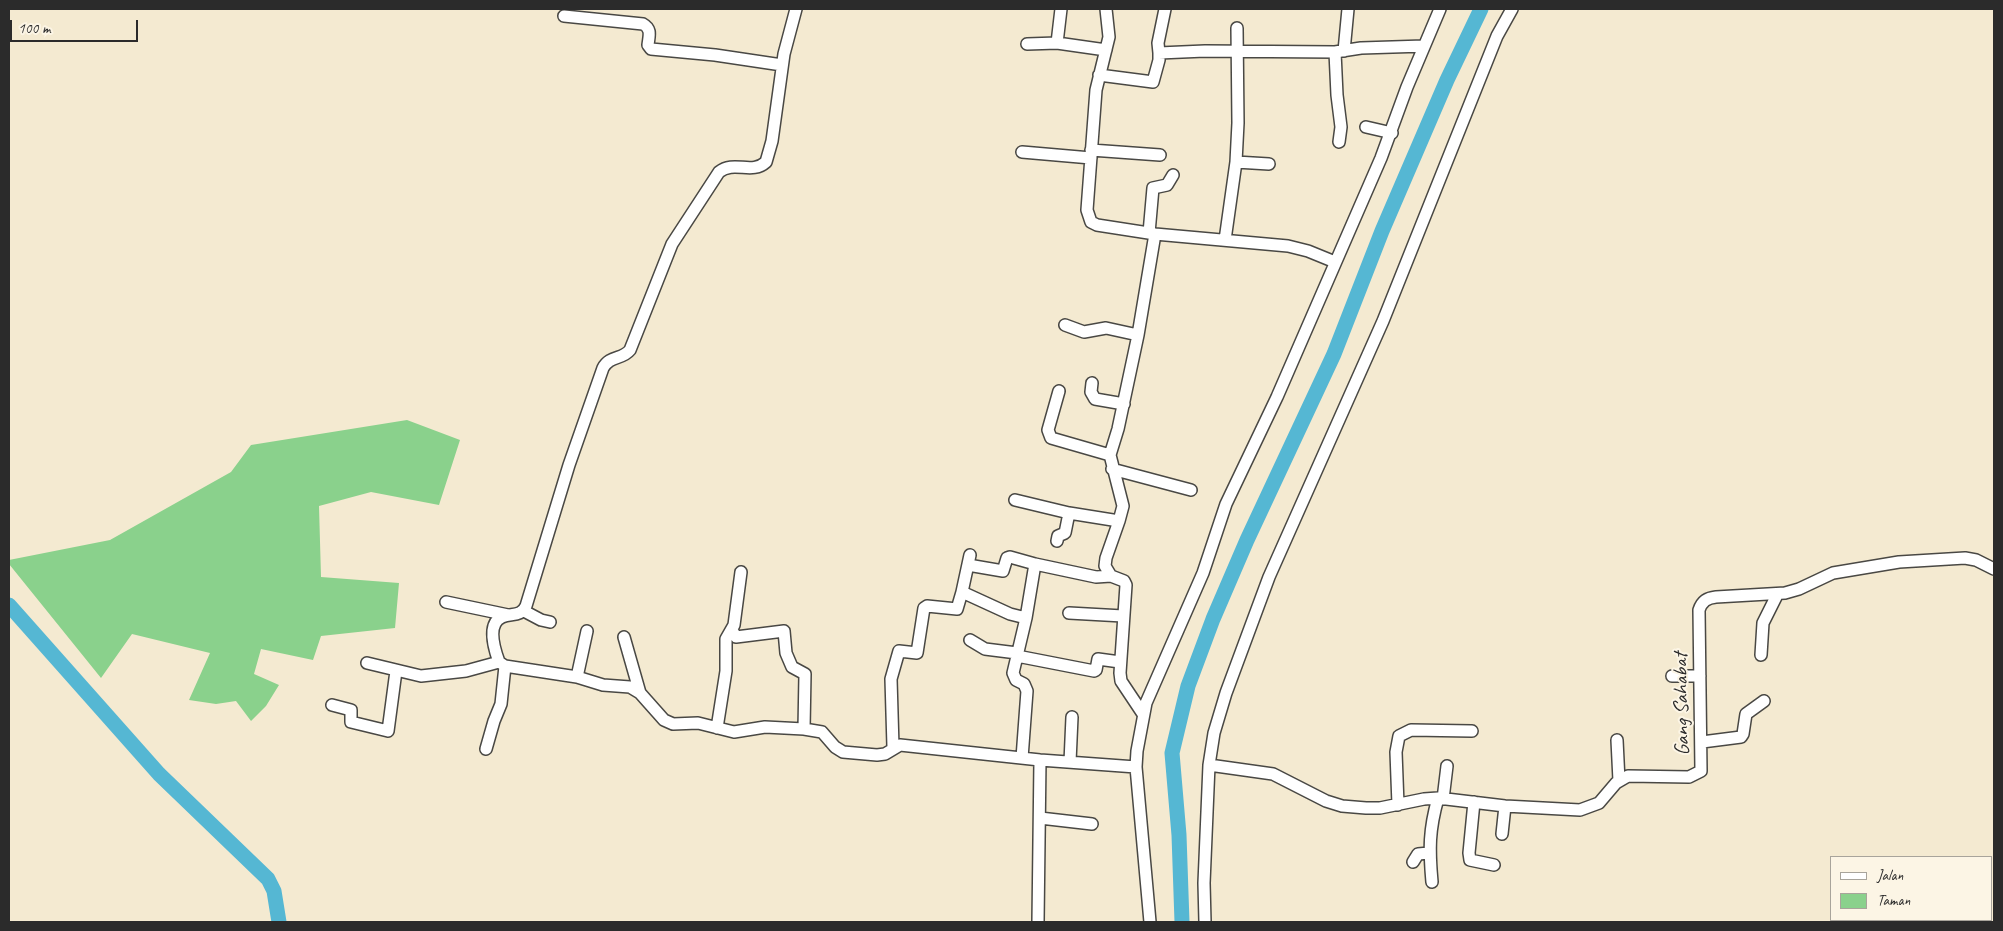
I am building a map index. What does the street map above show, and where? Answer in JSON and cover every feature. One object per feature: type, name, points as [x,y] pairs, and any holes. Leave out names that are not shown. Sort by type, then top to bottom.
[{"type":"street","points":[[524,611],[602,368],[610,360],[624,355],[630,350],[672,244],[719,172],[732,166],[754,168],[766,162],[772,141],[782,65],[796,9]]},
{"type":"street","points":[[1057,43],[1061,9]]},
{"type":"street","points":[[1106,9],[1109,30],[1096,90],[1087,210],[1091,222],[1097,225],[1152,234],[1288,246],[1308,251],[1335,262]]},
{"type":"street","points":[[1100,75],[1152,82],[1159,60],[1158,43],[1165,9]]},
{"type":"street","points":[[1339,142],[1341,127],[1337,95],[1340,52],[1348,9]]},
{"type":"street","points":[[1150,922],[1136,767],[1146,703],[1203,573],[1226,504],[1269,415],[1392,133],[1407,87],[1440,9]]},
{"type":"street","points":[[1205,922],[1204,883],[1209,764],[1218,716],[1266,585],[1383,321],[1493,45],[1512,9]]},
{"type":"street","points":[[564,16],[643,24],[650,31],[648,45],[652,49],[715,55],[782,65]]},
{"type":"street","points":[[1225,240],[1236,162],[1237,28]]},
{"type":"street","points":[[1027,44],[1057,43],[1106,50]]},
{"type":"street","points":[[1160,53],[1204,51],[1238,53],[1340,52],[1369,48],[1424,46]]},
{"type":"street","points":[[1366,127],[1392,133]]},
{"type":"street","points":[[1022,152],[1160,155]]},
{"type":"street","points":[[1236,162],[1269,164]]},
{"type":"street","points":[[1111,576],[1105,566],[1106,558],[1119,521],[1122,500],[1112,469],[1110,455],[1124,404],[1138,335],[1152,234],[1153,188],[1167,185],[1173,175]]},
{"type":"street","points":[[1065,325],[1084,332],[1106,328],[1138,335]]},
{"type":"street","points":[[1092,383],[1092,396],[1095,399],[1124,404]]},
{"type":"street","points":[[1059,391],[1048,430],[1051,438],[1110,455]]},
{"type":"street","points":[[1112,469],[1191,490]]},
{"type":"street","points":[[1015,500],[1070,513],[1119,521]]},
{"type":"street","points":[[1056,541],[1058,536],[1065,533],[1070,513]]},
{"type":"street","points":[[893,747],[892,679],[899,651],[917,653],[924,608],[928,606],[957,609],[969,560],[1003,571],[1007,558],[1010,557],[1096,577],[1111,576],[1124,581],[1126,585],[1120,662],[1121,681],[1143,714]]},
{"type":"street","name":"Gang Sahabat","points":[[1619,780],[1634,776],[1694,776],[1701,771],[1699,610],[1703,602],[1716,597],[1777,595],[1799,589],[1833,573],[1899,562],[1965,558],[1976,560],[1994,570]]},
{"type":"street","points":[[1022,758],[1027,691],[1024,684],[1014,677],[1013,673],[1026,618],[1035,564]]},
{"type":"street","points":[[717,728],[726,672],[726,639],[732,630],[741,572]]},
{"type":"street","points":[[962,592],[1010,614],[1026,618]]},
{"type":"street","points":[[1761,655],[1763,623],[1777,595]]},
{"type":"street","points":[[446,602],[509,615]]},
{"type":"street","points":[[486,749],[494,721],[502,704],[502,664],[492,631],[494,625],[502,617],[524,611],[541,620],[550,622]]},
{"type":"street","points":[[1068,614],[1123,616]]},
{"type":"street","points":[[732,630],[736,637],[784,631],[786,653],[792,667],[805,674],[804,729]]},
{"type":"street","points":[[577,677],[587,631]]},
{"type":"street","points":[[624,637],[640,693]]},
{"type":"street","points":[[970,640],[986,648],[1094,671],[1096,670],[1098,660],[1120,662]]},
{"type":"street","points":[[367,663],[421,676],[438,675],[502,664],[577,677],[604,685],[630,688],[640,693],[668,723],[698,723],[734,732],[765,727],[804,729],[822,732],[835,748],[843,752],[878,755],[885,754],[893,747],[900,745],[1040,760],[1136,767]]},
{"type":"street","points":[[332,704],[351,710],[351,722],[388,731],[396,671]]},
{"type":"street","points":[[1672,676],[1700,676]]},
{"type":"street","points":[[1702,742],[1741,737],[1746,714],[1764,701]]},
{"type":"street","points":[[1070,762],[1072,717]]},
{"type":"street","points":[[1398,805],[1396,752],[1399,736],[1411,730],[1472,731]]},
{"type":"street","points":[[1209,764],[1272,774],[1314,796],[1342,806],[1380,808],[1424,799],[1441,799],[1505,806],[1585,809],[1599,803],[1619,780],[1617,740]]},
{"type":"street","points":[[1038,922],[1040,760]]},
{"type":"street","points":[[1432,882],[1429,853],[1431,824],[1441,799],[1446,766]]},
{"type":"street","points":[[1474,802],[1470,860],[1494,865]]},
{"type":"street","points":[[1502,834],[1505,806]]},
{"type":"street","points":[[1040,818],[1056,814],[1092,824]]},
{"type":"street","points":[[1413,862],[1418,854],[1429,853]]},
{"type":"green space","points":[[407,420],[460,440],[439,505],[371,492],[319,506],[321,577],[399,583],[395,628],[321,636],[313,660],[261,649],[254,674],[279,685],[266,706],[251,721],[236,701],[216,704],[189,700],[210,653],[132,634],[101,678],[9,564],[9,560],[110,540],[231,472],[251,445]]},
{"type":"waterway","points":[[1182,922],[1179,835],[1172,753],[1188,686],[1213,619],[1247,540],[1334,354],[1382,231],[1447,80],[1481,9]]},
{"type":"waterway","points":[[9,605],[159,774],[268,879],[274,891],[279,922]]}]
